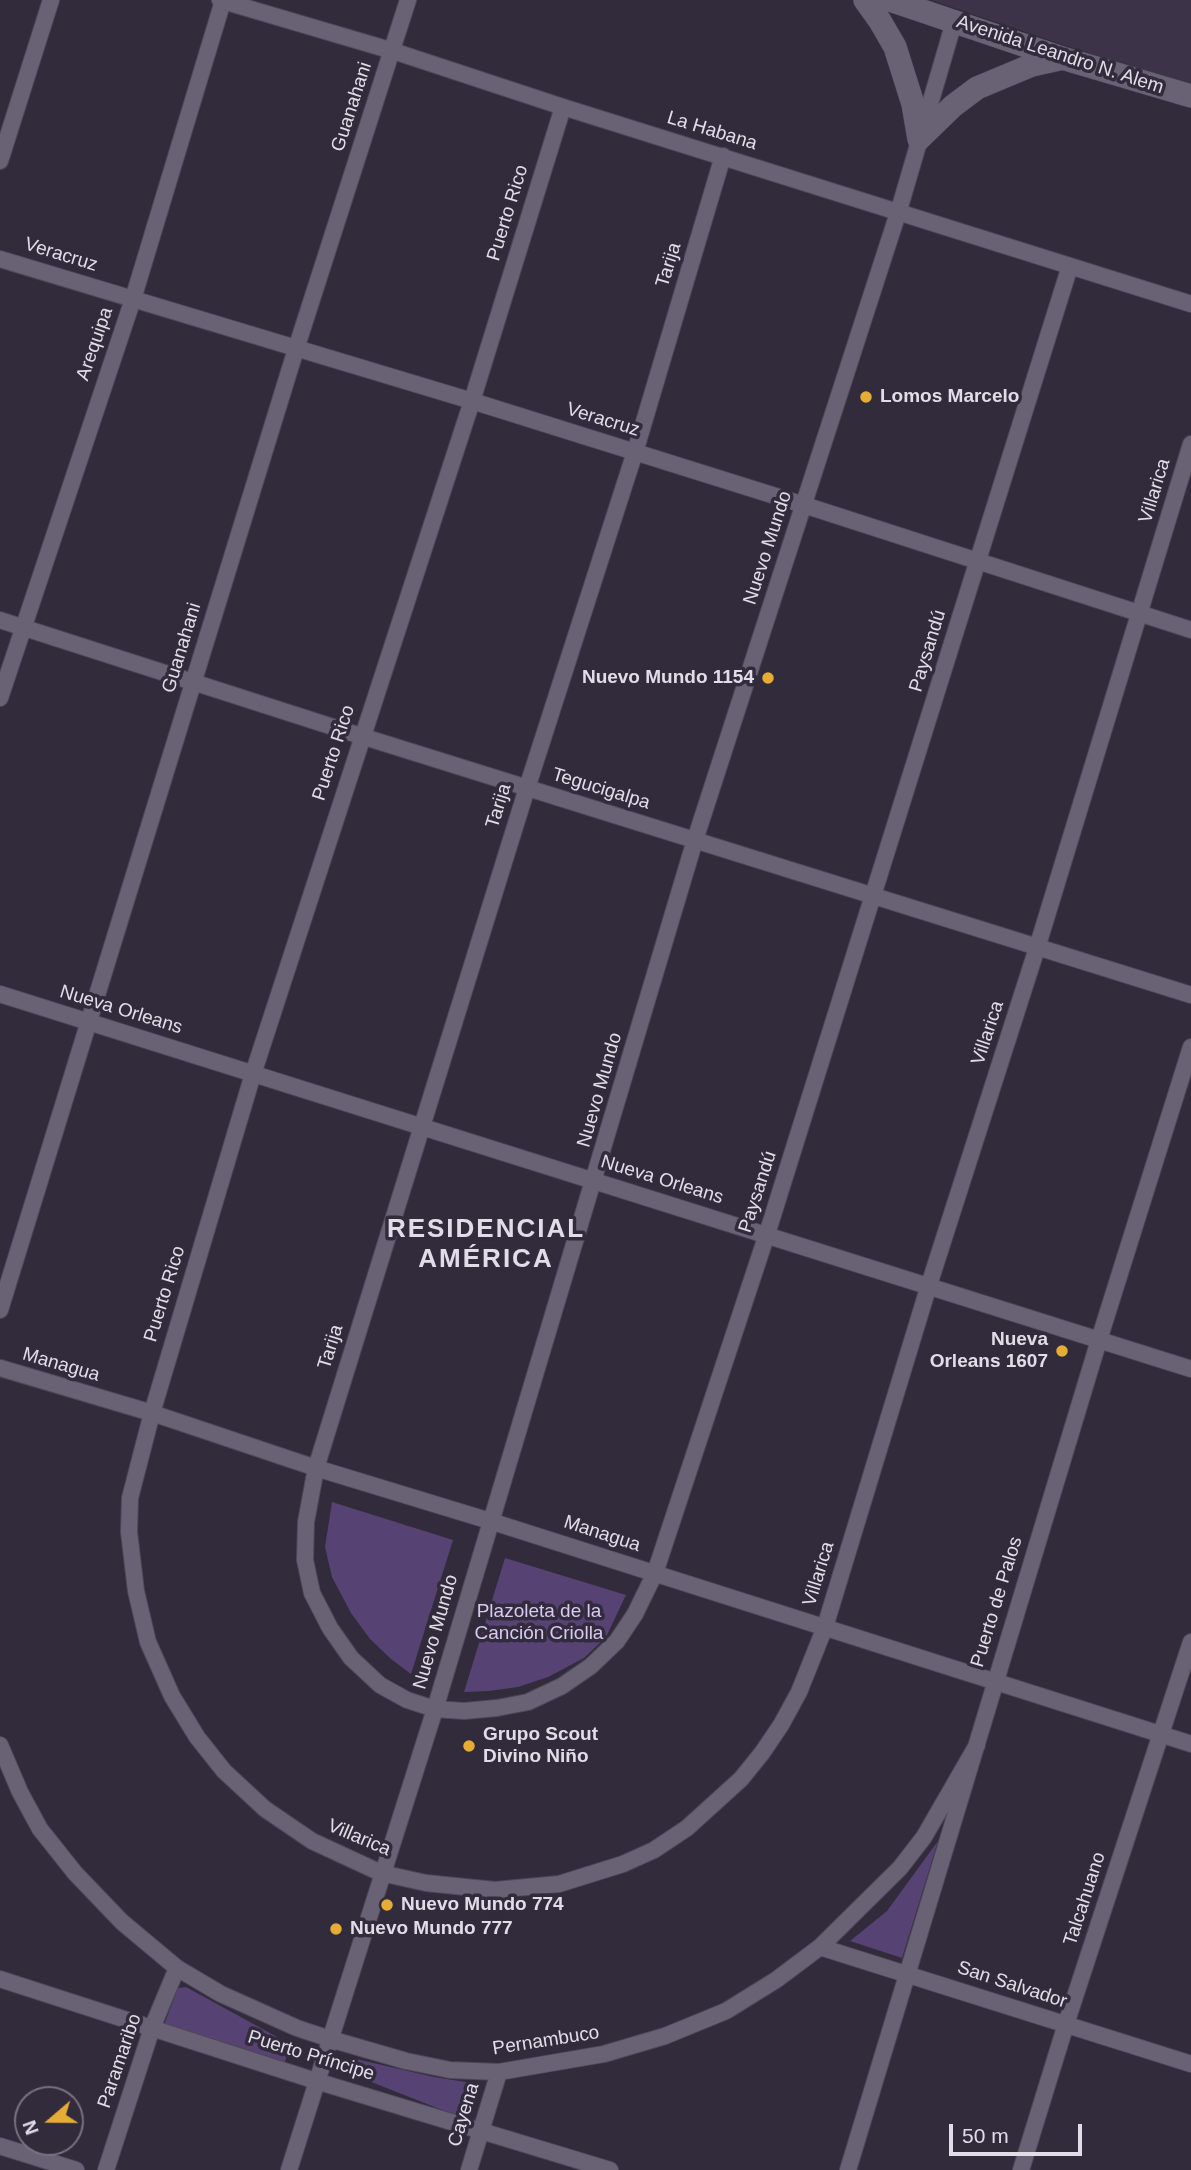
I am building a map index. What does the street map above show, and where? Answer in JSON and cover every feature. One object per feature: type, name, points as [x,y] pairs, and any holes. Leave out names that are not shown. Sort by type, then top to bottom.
[{"type":"main road","points":[[865,0],[895,47],[913,104],[919,139]]},
{"type":"main road","name":"Avenida Leandro N. Alem","points":[[890,0],[933,6],[954,22],[1062,58],[1191,96]]},
{"type":"main road","points":[[919,139],[977,88],[1032,65],[1062,58]]},
{"type":"street","points":[[0,161],[51,0]]},
{"type":"street","name":"La Habana","points":[[222,0],[393,51],[1191,304]]},
{"type":"street","name":"Arequipa","points":[[0,698],[133,299],[222,0]]},
{"type":"street","name":"Guanahani","points":[[0,1310],[296,349],[408,0]]},
{"type":"street","name":"Nuevo Mundo","points":[[289,2170],[435,1709],[695,841],[899,210],[954,22]]},
{"type":"street","name":"Puerto Rico","points":[[152,1413],[253,1074],[472,401],[563,107]]},
{"type":"street","name":"Tarija","points":[[316,1468],[527,788],[635,452],[723,156]]},
{"type":"street","name":"Veracruz","points":[[0,259],[472,401],[1191,631]]},
{"type":"street","name":"Paysandú","points":[[316,1468],[306,1522],[305,1560],[312,1592],[351,1658],[380,1685],[407,1700],[435,1709],[464,1711],[528,1702],[562,1686],[591,1666],[617,1641],[635,1614],[655,1573],[767,1234],[1070,266]]},
{"type":"street","name":"Villarica","points":[[152,1413],[132,1487],[129,1532],[136,1591],[148,1643],[172,1696],[197,1737],[224,1771],[265,1809],[312,1841],[382,1873],[426,1883],[495,1890],[559,1884],[590,1875],[654,1850],[714,1806],[762,1753],[799,1692],[825,1627],[1191,444]]},
{"type":"street","name":"Tegucigalpa","points":[[0,620],[1191,995]]},
{"type":"street","name":"Nueva Orleans","points":[[0,994],[929,1284],[1191,1369]]},
{"type":"street","name":"Puerto de Palos","points":[[848,2170],[1099,1340],[1191,1047]]},
{"type":"street","name":"Managua","points":[[0,1368],[152,1413],[316,1468],[1191,1744]]},
{"type":"street","name":"Talcahuano","points":[[1021,2170],[1191,1642]]},
{"type":"street","name":"Pernambuco","points":[[0,1745],[20,1792],[40,1829],[75,1873],[122,1922],[177,1968],[230,1998],[330,2039],[406,2061],[450,2070],[499,2072],[604,2054],[665,2036],[726,2011],[776,1980],[820,1947],[900,1868],[924,1837],[977,1745]]},
{"type":"street","name":"San Salvador","points":[[820,1947],[1191,2064]]},
{"type":"street","name":"Paramaribo","points":[[106,2170],[152,2028],[177,1968]]},
{"type":"street","name":"Puerto Príncipe","points":[[0,1979],[316,2081],[610,2170]]},
{"type":"street","name":"Cayena","points":[[469,2170],[499,2072]]},
{"type":"street","points":[[0,2146],[75,2170]]},
{"type":"shaded area","points":[[931,0],[1191,0],[1191,88]]},
{"type":"green space","points":[[332,1502],[453,1540],[411,1674],[370,1639],[351,1613],[332,1577],[325,1547]]},
{"type":"green space","name":"Plazoleta de la Canción Criolla","points":[[505,1558],[626,1595],[606,1637],[584,1658],[548,1677],[518,1687],[464,1692]]},
{"type":"green space","points":[[938,1841],[902,1958],[850,1941],[887,1911]]},
{"type":"green space","points":[[186,1987],[290,2044],[284,2065],[164,2025],[178,1988]]},
{"type":"green space","points":[[356,2059],[472,2083],[465,2119],[351,2074],[340,2063]]},
{"type":"place","name":"Lomos Marcelo","points":[[866,397]]},
{"type":"place","name":"Nuevo Mundo 1154","points":[[768,678]]},
{"type":"place","name":"Nueva Orleans 1607","points":[[1062,1351]]},
{"type":"place","name":"Grupo Scout Divino Niño","points":[[469,1746]]},
{"type":"place","name":"Nuevo Mundo 774","points":[[387,1905]]},
{"type":"place","name":"Nuevo Mundo 777","points":[[336,1929]]},
{"type":"district","name":"RESIDENCIAL AMÉRICA","points":[[486,1245]]}]
